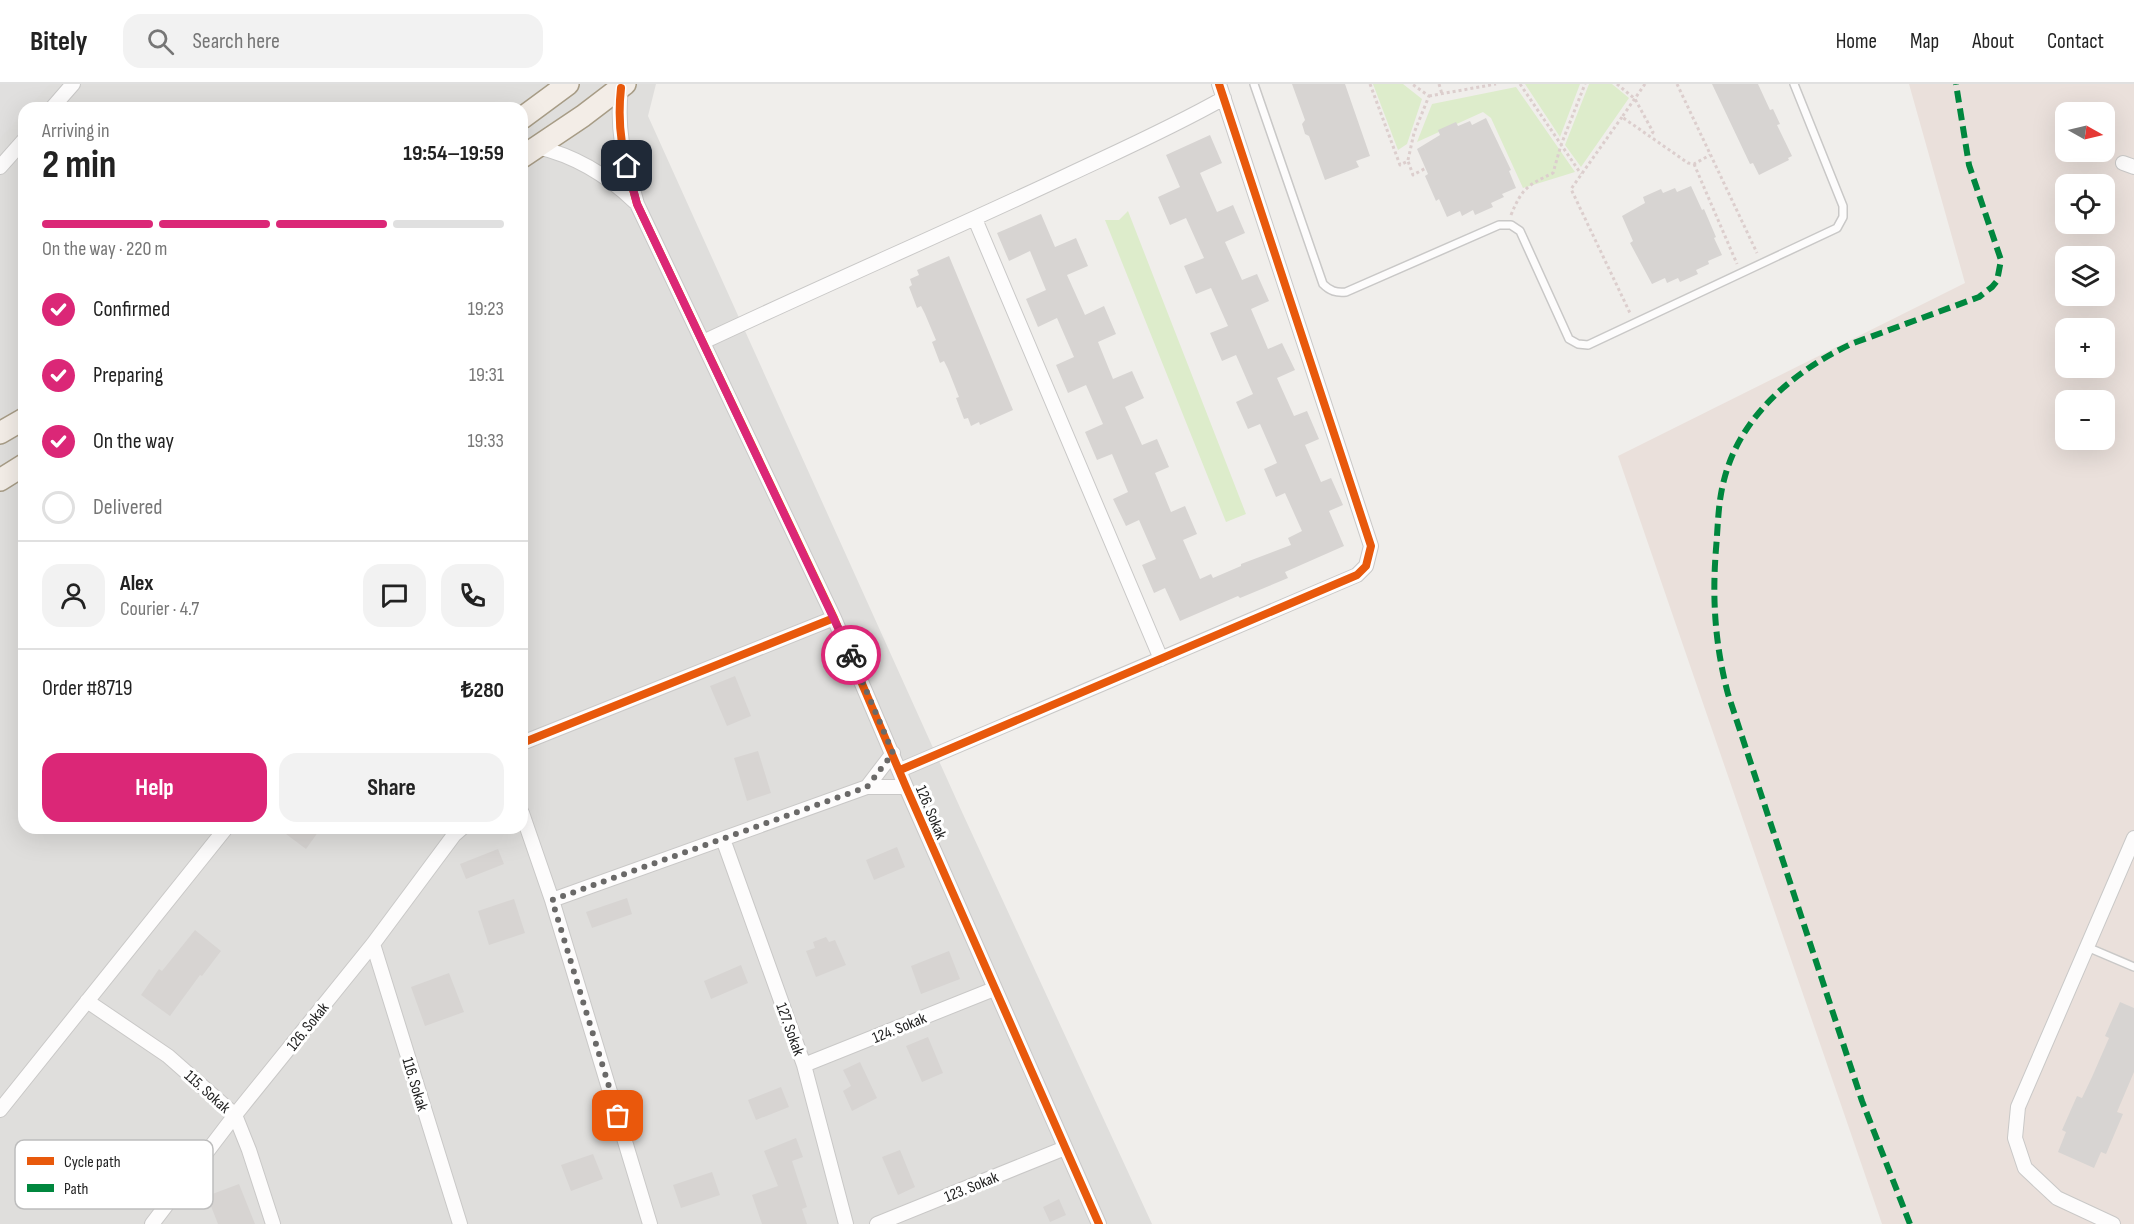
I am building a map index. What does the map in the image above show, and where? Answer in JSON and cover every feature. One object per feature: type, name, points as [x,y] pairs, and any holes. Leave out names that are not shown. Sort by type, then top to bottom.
[{"type":"main road","points":[[528,114],[568,84]]},
{"type":"main road","points":[[530,152],[623,86]]},
{"type":"main road","points":[[0,433],[18,422]]},
{"type":"main road","points":[[0,480],[18,469]]},
{"type":"street","points":[[57,102],[73,84]]},
{"type":"street","points":[[900,770],[1357,575],[1366,566],[1371,546],[1219,84]]},
{"type":"street","points":[[623,86],[618,115],[619,134],[637,204]]},
{"type":"street","points":[[703,342],[1180,123],[1224,98]]},
{"type":"street","points":[[0,167],[18,147]]},
{"type":"street","points":[[530,152],[562,153],[583,163],[604,176],[637,204]]},
{"type":"street","name":"126. Sokak","points":[[637,204],[834,618],[994,989],[1099,1224]]},
{"type":"street","points":[[975,219],[1161,659]]},
{"type":"street","points":[[528,741],[834,618]]},
{"type":"street","points":[[867,787],[893,753]]},
{"type":"street","points":[[552,900],[867,787],[906,787]]},
{"type":"street","points":[[528,830],[552,900],[650,1224]]},
{"type":"street","points":[[0,1110],[221,834]]},
{"type":"street","name":"126. Sokak","points":[[213,1144],[373,944],[454,834]]},
{"type":"street","points":[[2113,1224],[2057,1198],[2025,1168],[2015,1138],[2018,1107],[2134,838]]},
{"type":"street","name":"127. Sokak","points":[[723,839],[804,1065],[846,1224]]},
{"type":"street","name":"116. Sokak","points":[[373,944],[459,1224]]},
{"type":"street","name":"124. Sokak","points":[[804,1065],[994,989]]},
{"type":"street","name":"115. Sokak","points":[[87,1001],[168,1056],[235,1115],[273,1224]]},
{"type":"street","name":"123. Sokak","points":[[877,1224],[1065,1148]]},
{"type":"street","name":"126. Sokak","points":[[152,1224],[163,1209]]},
{"type":"lane","points":[[1254,84],[1323,284],[1328,289],[1340,293],[1346,292],[1498,225],[1508,224],[1520,231],[1569,339],[1578,344],[1588,345],[1832,233],[1837,228],[1843,217],[1843,206],[1794,84]]},
{"type":"lane","points":[[2087,947],[2134,967]]},
{"type":"path","points":[[1370,84],[1400,165],[1408,161]]},
{"type":"path","points":[[1412,84],[1429,96],[1496,84]]},
{"type":"path","points":[[1439,84],[1442,94]]},
{"type":"path","points":[[1520,84],[1581,174]]},
{"type":"path","points":[[1508,224],[1519,196],[1533,183],[1553,173],[1585,84]]},
{"type":"path","points":[[1617,84],[1635,99],[1653,132],[1650,136]]},
{"type":"path","points":[[1635,323],[1570,189],[1645,84]]},
{"type":"path","points":[[1677,84],[1762,265]]},
{"type":"path","points":[[1426,168],[1413,176],[1408,161],[1414,133],[1429,96]]},
{"type":"path","points":[[1622,117],[1688,163],[1694,164],[1710,155]]},
{"type":"path","points":[[1694,164],[1742,274]]},
{"type":"shaded area","points":[[0,84],[656,84],[648,116],[962,812],[1152,1224],[0,1224]]},
{"type":"shaded area","points":[[0,84],[50,84],[34,102],[18,102],[18,120],[0,139]]},
{"type":"shaded area","points":[[1909,84],[2134,84],[2134,1224],[1882,1224],[1618,456],[1965,283]]},
{"type":"green space","points":[[1373,84],[1403,84],[1422,99],[1407,144],[1398,150]]},
{"type":"green space","points":[[1525,84],[1580,84],[1560,137]]},
{"type":"green space","points":[[1589,84],[1612,84],[1629,98],[1581,167],[1565,145]]},
{"type":"green space","points":[[1516,87],[1575,172],[1523,188],[1491,118],[1483,112],[1417,142],[1432,104]]},
{"type":"green space","points":[[1128,211],[1246,514],[1226,522],[1105,220],[1119,220]]},
{"type":"building","points":[[1292,84],[1345,84],[1370,156],[1356,161],[1359,167],[1325,180],[1309,136],[1305,134],[1302,124],[1305,120]]},
{"type":"building","points":[[1712,84],[1758,84],[1770,110],[1773,109],[1780,124],[1777,125],[1792,156],[1788,158],[1789,160],[1759,175],[1753,163],[1750,164]]},
{"type":"building","points":[[1486,118],[1511,170],[1509,171],[1516,188],[1502,194],[1504,197],[1491,203],[1493,207],[1475,215],[1473,210],[1462,216],[1460,211],[1447,217],[1439,199],[1436,201],[1417,149],[1440,135],[1438,130],[1456,122],[1458,126],[1470,121],[1472,125]]},
{"type":"building","points":[[1210,135],[1222,163],[1200,173],[1217,212],[1233,205],[1245,233],[1225,242],[1242,280],[1257,274],[1269,301],[1251,309],[1268,349],[1282,343],[1295,370],[1277,378],[1294,416],[1307,411],[1319,439],[1305,445],[1321,482],[1331,478],[1343,505],[1329,511],[1344,546],[1285,572],[1288,578],[1180,621],[1165,588],[1154,593],[1142,565],[1156,559],[1139,520],[1126,526],[1113,499],[1128,492],[1112,454],[1097,460],[1085,432],[1103,424],[1086,385],[1068,393],[1056,365],[1074,357],[1057,318],[1038,327],[1026,299],[1046,290],[1030,251],[1009,261],[997,233],[1041,214],[1055,247],[1076,238],[1088,266],[1067,275],[1085,315],[1104,306],[1116,334],[1098,342],[1113,379],[1132,371],[1144,398],[1125,407],[1142,445],[1157,439],[1169,467],[1155,473],[1171,512],[1185,506],[1197,534],[1183,540],[1200,579],[1211,574],[1213,578],[1241,564],[1291,545],[1288,538],[1302,531],[1285,493],[1276,497],[1264,469],[1277,463],[1260,424],[1248,429],[1236,402],[1253,394],[1236,355],[1222,361],[1210,333],[1228,326],[1211,288],[1196,294],[1184,266],[1204,258],[1186,218],[1170,225],[1158,197],[1180,187],[1166,155]]},
{"type":"building","points":[[1691,186],[1702,210],[1704,209],[1722,255],[1696,270],[1698,274],[1680,282],[1678,278],[1667,283],[1665,278],[1652,284],[1630,243],[1633,241],[1622,216],[1645,203],[1643,197],[1661,189],[1663,193],[1675,188],[1677,192]]},
{"type":"building","points":[[949,256],[1013,410],[980,425],[979,422],[971,426],[968,418],[964,419],[956,398],[959,397],[948,369],[944,361],[940,363],[932,342],[936,340],[921,306],[917,308],[909,287],[912,285],[910,279],[919,275],[917,270]]},
{"type":"building","points":[[735,676],[751,716],[727,726],[710,686]]},
{"type":"building","points":[[758,751],[771,793],[747,801],[734,758]]},
{"type":"building","points":[[286,834],[317,834],[306,849]]},
{"type":"building","points":[[897,847],[905,867],[874,880],[866,860]]},
{"type":"building","points":[[498,849],[504,864],[466,879],[460,864]]},
{"type":"building","points":[[627,898],[632,914],[592,928],[586,912]]},
{"type":"building","points":[[514,899],[525,933],[489,945],[478,911]]},
{"type":"building","points":[[195,930],[221,951],[170,1016],[141,995],[159,969],[162,971]]},
{"type":"building","points":[[826,937],[829,942],[835,940],[846,965],[816,977],[806,951],[815,948],[813,942]]},
{"type":"building","points":[[949,951],[960,979],[921,994],[911,966]]},
{"type":"building","points":[[741,965],[748,983],[711,999],[704,981]]},
{"type":"building","points":[[449,973],[464,1012],[425,1026],[411,987]]},
{"type":"building","points":[[2120,1002],[2134,1008],[2134,1072],[2117,1112],[2123,1114],[2106,1154],[2101,1152],[2094,1168],[2058,1152],[2066,1132],[2062,1130],[2077,1096],[2082,1098],[2092,1077],[2109,1038],[2105,1036]]},
{"type":"building","points":[[928,1037],[943,1073],[922,1082],[906,1046]]},
{"type":"building","points":[[860,1062],[877,1098],[852,1111],[843,1091],[851,1086],[843,1070]]},
{"type":"building","points":[[781,1087],[789,1107],[756,1120],[748,1100]]},
{"type":"building","points":[[796,1138],[803,1157],[792,1161],[807,1207],[802,1209],[807,1224],[762,1224],[752,1195],[778,1186],[764,1151]]},
{"type":"building","points":[[900,1150],[915,1187],[898,1195],[882,1157]]},
{"type":"building","points":[[593,1154],[603,1179],[571,1191],[561,1165]]},
{"type":"building","points":[[712,1172],[720,1195],[681,1208],[673,1185]]},
{"type":"building","points":[[239,1184],[255,1224],[218,1224],[212,1209],[213,1194]]},
{"type":"building","points":[[1059,1199],[1066,1215],[1050,1222],[1043,1207]]},
{"type":"marked path","points":[[1910,1224],[1862,1101],[1728,694],[1717,640],[1715,568],[1718,514],[1724,480],[1743,436],[1772,398],[1809,368],[1851,344],[1979,297],[1997,281],[2001,260],[1969,165],[1956,84]]},
{"type":"cycle path","points":[[900,770],[1357,575],[1366,566],[1371,546],[1219,84]]},
{"type":"cycle path","points":[[621,88],[621,133],[625,160],[637,204],[834,618]]},
{"type":"cycle path","points":[[528,741],[834,618],[1099,1224]]},
{"type":"way so far","points":[[618,1116],[552,900],[867,787],[893,753],[851,655]]},
{"type":"route","points":[[627,166],[637,204],[851,655]]}]
